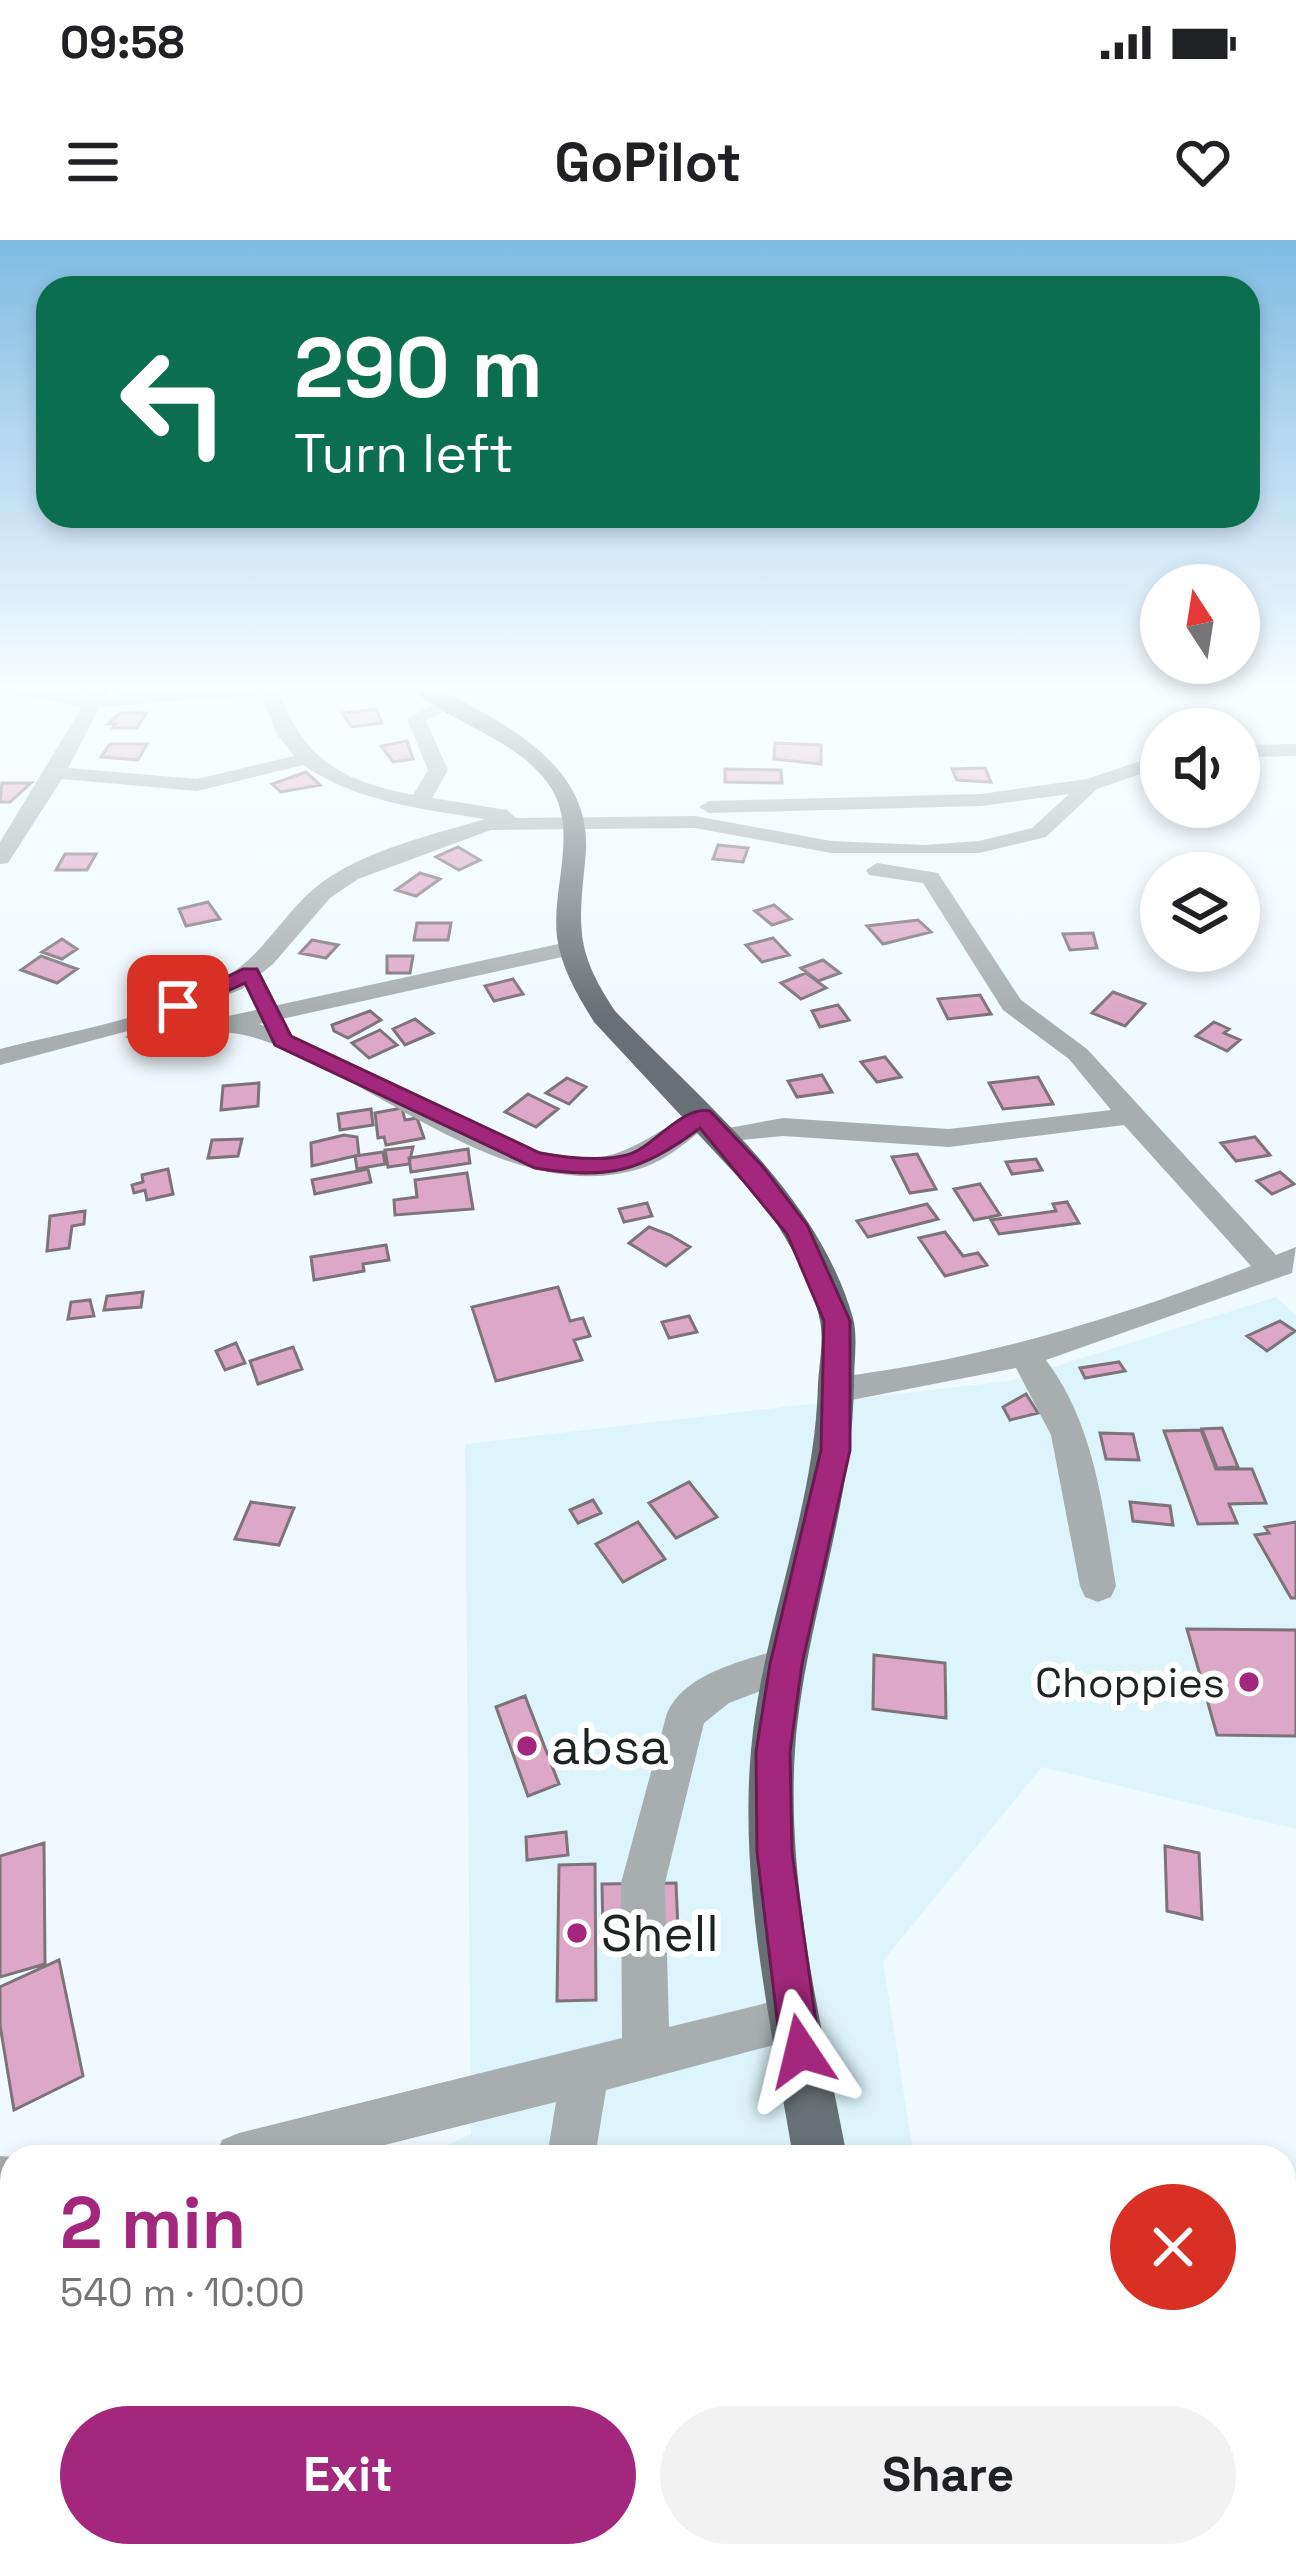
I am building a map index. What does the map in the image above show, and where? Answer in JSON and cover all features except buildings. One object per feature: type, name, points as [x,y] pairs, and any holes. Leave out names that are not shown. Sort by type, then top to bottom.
[{"type":"main road","points":[[563,796],[576,824],[569,914],[572,948],[604,1016],[712,1127],[788,1215],[820,1275],[837,1321],[836,1450],[786,1664],[773,1752],[775,1852],[795,2019],[818,2145]]},
{"type":"street","points":[[0,858],[41,796]]},
{"type":"street","points":[[400,796],[530,820],[695,822],[881,851],[992,845],[1040,833],[1079,796]]},
{"type":"street","points":[[420,801],[423,796]]},
{"type":"street","points":[[653,822],[686,809],[1013,796]]},
{"type":"street","points":[[0,1057],[168,1010],[250,973],[302,914],[350,874],[454,835],[530,820]]},
{"type":"street","points":[[773,836],[836,863],[930,878],[1012,1005],[1068,1044],[1131,1116],[1284,1264],[1024,1355],[920,1381],[836,1390]]},
{"type":"street","points":[[82,1035],[138,1036],[215,1026],[572,948]]},
{"type":"street","points":[[250,973],[283,1040]]},
{"type":"street","points":[[215,1026],[248,1028],[283,1040],[507,1151],[553,1163],[627,1163],[712,1127],[949,1138],[1131,1116]]},
{"type":"street","points":[[1024,1355],[1052,1388],[1068,1421],[1098,1586]]},
{"type":"street","points":[[646,2054],[643,1883],[687,1713],[715,1690],[786,1664]]},
{"type":"street","points":[[286,2145],[795,2019]]},
{"type":"street","points":[[573,2145],[585,2068]]},
{"type":"shaded area","points":[[1276,1297],[1296,1315],[1296,1829],[1042,1767],[883,1961],[912,2145],[448,2145],[471,2134],[465,1444],[1009,1381]]},
{"type":"place","name":"Choppies","points":[[1249,1682]]},
{"type":"place","name":"absa","points":[[527,1746]]},
{"type":"place","name":"Shell","points":[[577,1933]]},
{"type":"route","points":[[178,1006],[250,973],[283,1040],[507,1151],[535,1160],[597,1167],[627,1163],[651,1154],[702,1116],[755,1172],[799,1231],[837,1321],[836,1450],[786,1664],[773,1752],[775,1852],[787,1973],[801,2051]]}]
